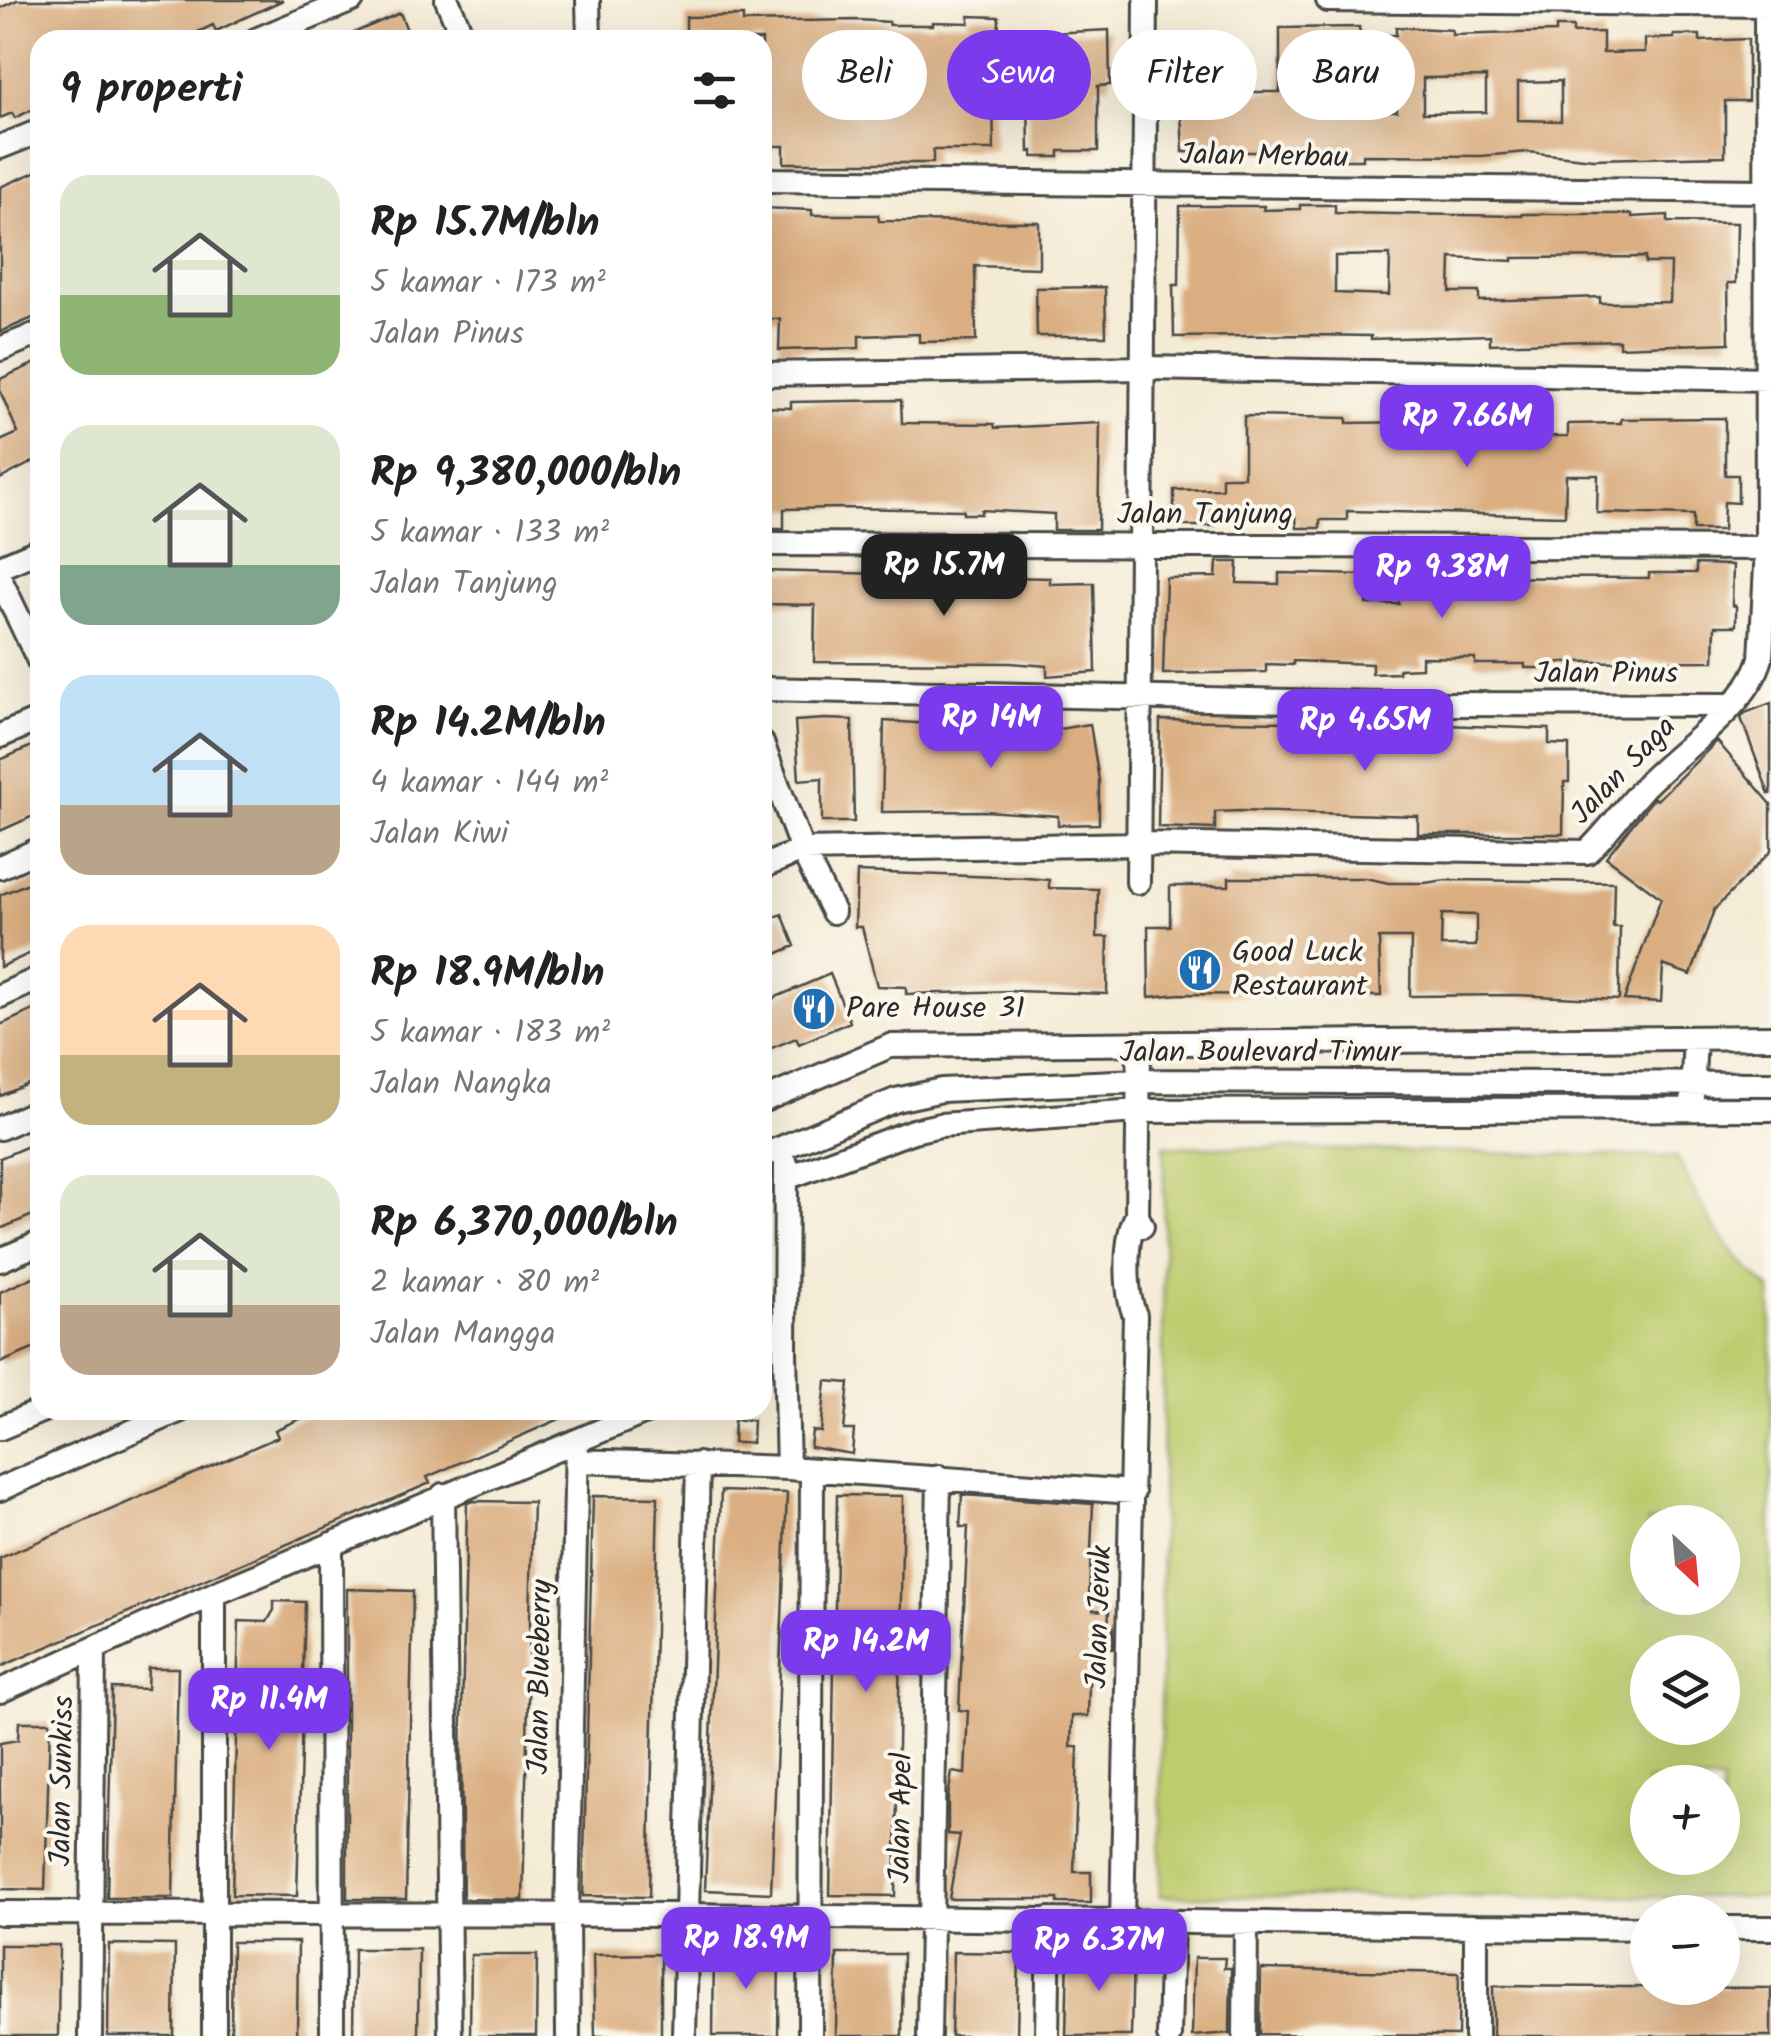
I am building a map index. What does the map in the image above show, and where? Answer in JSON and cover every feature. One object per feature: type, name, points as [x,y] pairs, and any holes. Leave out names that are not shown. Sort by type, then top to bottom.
[{"type":"street","points":[[280,30],[352,0]]},
{"type":"street","points":[[447,0],[460,30]]},
{"type":"street","points":[[588,0],[589,30]]},
{"type":"street","points":[[1138,882],[1146,0]]},
{"type":"street","points":[[1328,0],[1766,2]]},
{"type":"street","name":"Jalan Saga","points":[[1139,844],[1573,854],[1591,848],[1645,786],[1752,682],[1761,658],[1767,548],[1766,2]]},
{"type":"street","points":[[0,147],[30,134]]},
{"type":"street","name":"Jalan Merbau","points":[[772,180],[1765,191]]},
{"type":"street","points":[[0,349],[30,336]]},
{"type":"street","points":[[772,374],[1145,368],[1769,379]]},
{"type":"street","name":"Jalan Tanjung","points":[[772,544],[1767,548]]},
{"type":"street","points":[[0,567],[30,554]]},
{"type":"street","points":[[0,579],[30,642]]},
{"type":"street","name":"Jalan Pinus","points":[[772,689],[1428,704],[1730,705]]},
{"type":"street","points":[[0,736],[30,723]]},
{"type":"street","points":[[772,770],[802,850],[833,912]]},
{"type":"street","points":[[772,863],[802,850],[1139,844]]},
{"type":"street","points":[[0,867],[30,854]]},
{"type":"street","points":[[0,996],[30,982]]},
{"type":"street","points":[[1692,1110],[1696,1038]]},
{"type":"street","name":"Jalan Boulevard Timur","points":[[772,1098],[890,1046],[1771,1038]]},
{"type":"street","name":"Jalan Jeruk","points":[[1122,1920],[1135,1314],[1143,1301],[1143,1228],[1137,1216],[1139,1045]]},
{"type":"street","name":"Jalan Boulevard Timur","points":[[772,1152],[916,1093],[1138,1081],[1771,1084]]},
{"type":"street","name":"Jalan Boulevard Timur","points":[[786,1178],[940,1125],[1137,1111],[1771,1110]]},
{"type":"street","points":[[0,1128],[30,1114]]},
{"type":"street","points":[[788,1146],[785,1352],[800,1468],[811,1918],[810,2036]]},
{"type":"street","points":[[0,1260],[30,1247]]},
{"type":"street","points":[[772,1358],[785,1352]]},
{"type":"street","points":[[0,1428],[30,1415]]},
{"type":"street","points":[[0,1489],[158,1420]]},
{"type":"street","points":[[0,1690],[443,1495],[577,1451],[632,1420]]},
{"type":"street","points":[[577,1451],[698,1464],[939,1476],[1133,1492]]},
{"type":"street","name":"Jalan Blueberry","points":[[568,2036],[566,1914],[577,1451]]},
{"type":"street","points":[[684,2036],[698,1464]]},
{"type":"street","name":"Jalan Apel","points":[[928,2036],[939,1476]]},
{"type":"street","points":[[443,1495],[450,2036]]},
{"type":"street","points":[[331,1544],[332,2036]]},
{"type":"street","points":[[214,1594],[214,2036]]},
{"type":"street","name":"Jalan Sunkiss","points":[[90,2036],[94,1649]]},
{"type":"street","points":[[0,1913],[684,1915],[1630,1928]]},
{"type":"street","points":[[1047,2036],[1049,1919]]},
{"type":"street","points":[[1169,2036],[1172,1922]]},
{"type":"street","points":[[1245,2036],[1246,1923]]},
{"type":"street","points":[[1476,1926],[1476,2036]]},
{"type":"street","points":[[1740,1928],[1771,1928]]},
{"type":"green space","points":[[1164,1146],[1677,1157],[1716,1229],[1771,1290],[1771,1897],[1160,1896]]},
{"type":"building","points":[[17,0],[283,0],[218,30],[213,25],[202,30],[30,30],[30,111],[15,118],[12,113],[0,118],[0,8]]},
{"type":"building","points":[[400,13],[407,30],[360,30]]},
{"type":"building","points":[[743,16],[743,22],[858,20],[933,25],[969,23],[969,16],[999,17],[998,30],[947,30],[947,120],[993,120],[994,150],[933,150],[933,163],[784,163],[784,146],[772,146],[772,30],[686,30],[686,17]]},
{"type":"building","points":[[1359,27],[1359,30],[1280,30]]},
{"type":"building","points":[[1396,27],[1452,30],[1452,35],[1556,32],[1556,27],[1573,27],[1573,33],[1603,32],[1603,53],[1645,52],[1645,39],[1674,35],[1700,35],[1700,41],[1748,39],[1748,101],[1725,101],[1725,156],[1593,159],[1528,152],[1481,156],[1363,155],[1363,160],[1331,160],[1285,158],[1285,152],[1183,152],[1181,120],[1257,120],[1257,92],[1277,92],[1277,120],[1415,120],[1415,30]],"holes":[[[1486,77],[1486,112],[1423,113],[1423,78]],[[1561,81],[1561,121],[1518,120],[1518,82]]]},
{"type":"building","points":[[1109,30],[1110,85],[1098,86],[1098,151],[1059,151],[1059,157],[1033,157],[1033,151],[1029,152],[1028,120],[1091,120],[1091,31]]},
{"type":"building","points":[[30,174],[30,319],[0,332],[0,187]]},
{"type":"building","points":[[1300,205],[1335,205],[1335,213],[1668,215],[1668,222],[1737,223],[1736,283],[1728,283],[1729,343],[1619,347],[1619,340],[1490,344],[1490,335],[1371,339],[1312,335],[1174,337],[1173,285],[1179,285],[1180,206],[1300,209]],"holes":[[[1390,255],[1389,295],[1335,293],[1335,256]],[[1645,257],[1645,263],[1671,263],[1670,302],[1600,303],[1600,297],[1479,301],[1479,292],[1450,292],[1451,258],[1513,261]]]},
{"type":"building","points":[[772,208],[812,210],[812,215],[878,215],[879,221],[1039,222],[1039,268],[975,266],[976,341],[919,342],[919,334],[859,336],[859,348],[779,350],[780,319],[772,319]]},
{"type":"building","points":[[1105,287],[1106,336],[1037,336],[1036,288]]},
{"type":"building","points":[[30,366],[30,463],[0,479],[0,441],[18,433],[0,391],[0,379]]},
{"type":"building","points":[[901,400],[902,423],[994,424],[995,428],[1100,423],[1098,530],[1054,530],[1054,514],[839,508],[784,509],[784,529],[772,529],[772,407],[791,408],[791,402]]},
{"type":"building","points":[[1476,415],[1476,437],[1568,436],[1568,424],[1621,423],[1621,419],[1725,418],[1725,475],[1738,475],[1738,503],[1724,502],[1723,530],[1693,530],[1693,515],[1597,513],[1598,475],[1566,475],[1565,516],[1347,511],[1347,520],[1320,520],[1320,528],[1297,528],[1296,518],[1252,517],[1215,517],[1215,526],[1174,526],[1174,490],[1222,489],[1222,477],[1244,477],[1244,416],[1347,418],[1347,423],[1413,422],[1413,416]]},
{"type":"building","points":[[1217,562],[1238,562],[1237,583],[1279,584],[1279,573],[1367,575],[1367,604],[1399,604],[1399,580],[1423,581],[1423,577],[1649,578],[1649,573],[1696,573],[1696,564],[1733,565],[1736,626],[1715,626],[1714,661],[1563,662],[1525,668],[1525,664],[1475,664],[1475,658],[1422,657],[1422,668],[1399,669],[1399,673],[1372,674],[1372,664],[1293,661],[1293,665],[1266,664],[1266,672],[1163,674],[1166,578],[1216,577]]},
{"type":"building","points":[[772,571],[1050,578],[1050,584],[1094,583],[1096,672],[1047,676],[1047,666],[1010,663],[814,662],[815,605],[772,604]]},
{"type":"building","points":[[1771,703],[1771,794],[1769,794],[1741,718]]},
{"type":"building","points":[[852,720],[854,822],[822,822],[822,778],[799,780],[795,721]]},
{"type":"building","points":[[1160,720],[1549,729],[1549,744],[1569,745],[1563,834],[1418,834],[1418,816],[1240,811],[1215,812],[1215,829],[1158,827]]},
{"type":"building","points":[[884,721],[1047,731],[1090,724],[1099,780],[1099,824],[1058,825],[1058,816],[986,811],[882,812]]},
{"type":"building","points":[[1717,741],[1771,804],[1771,851],[1714,910],[1691,975],[1663,965],[1661,1002],[1624,1000],[1661,898],[1606,857],[1654,798],[1657,800]]},
{"type":"building","points":[[30,747],[30,818],[0,831],[0,760]]},
{"type":"building","points":[[857,872],[1027,878],[1049,880],[1049,888],[1098,889],[1097,937],[1108,937],[1107,994],[906,994],[906,987],[877,986],[862,927],[855,927]]},
{"type":"building","points":[[1229,878],[1365,878],[1389,883],[1614,882],[1613,927],[1620,927],[1619,1000],[1516,995],[1410,996],[1411,938],[1379,938],[1381,996],[1149,997],[1148,926],[1170,926],[1170,886],[1229,886]],"holes":[[[1442,914],[1476,915],[1476,946],[1441,946]]]},
{"type":"building","points":[[30,882],[30,954],[0,967],[0,895]]},
{"type":"building","points":[[782,914],[795,946],[772,956],[772,918]]},
{"type":"building","name":"Pare House 31","points":[[830,974],[850,1022],[799,1044],[796,1038],[772,1048],[772,999]]},
{"type":"building","points":[[30,1012],[30,1083],[0,1096],[0,1025]]},
{"type":"building","points":[[30,1145],[30,1216],[0,1229],[0,1158]]},
{"type":"building","points":[[30,1278],[30,1350],[0,1363],[0,1292]]},
{"type":"building","points":[[826,1381],[849,1383],[844,1430],[854,1430],[852,1454],[810,1447],[812,1431],[821,1432]]},
{"type":"building","points":[[298,1420],[557,1420],[427,1477],[430,1483],[0,1667],[0,1558],[278,1437],[275,1430]]},
{"type":"building","points":[[734,1420],[753,1420],[752,1443],[733,1443]]},
{"type":"building","points":[[721,1491],[787,1493],[771,1893],[705,1890]]},
{"type":"building","points":[[837,1495],[903,1496],[895,1896],[830,1895]]},
{"type":"building","points":[[962,1495],[1093,1504],[1089,1595],[1094,1595],[1093,1610],[1109,1611],[1113,1649],[1090,1648],[1088,1716],[1072,1716],[1071,1747],[1078,1747],[1074,1872],[1091,1872],[1091,1903],[1058,1903],[1058,1899],[949,1899],[960,1835],[948,1834],[948,1797],[952,1772],[965,1774],[968,1711],[959,1710],[968,1527],[960,1527]]},
{"type":"building","points":[[593,1496],[658,1497],[649,1897],[583,1896]]},
{"type":"building","points":[[533,1502],[523,1900],[463,1899],[461,1755],[467,1503]]},
{"type":"building","points":[[347,1589],[413,1591],[406,1899],[347,1899]]},
{"type":"building","points":[[274,1601],[305,1602],[297,1896],[232,1895],[239,1621],[267,1622]]},
{"type":"building","points":[[148,1668],[178,1668],[173,1898],[107,1898],[112,1688],[147,1689]]},
{"type":"building","points":[[19,1722],[50,1722],[45,1890],[0,1889],[0,1743],[18,1740]]},
{"type":"building","points":[[232,1942],[298,1942],[297,2036],[231,2036]]},
{"type":"building","points":[[109,1944],[175,1945],[174,2036],[108,2036]]},
{"type":"building","points":[[0,1945],[59,1945],[58,2036],[0,2036]]},
{"type":"building","points":[[354,1949],[419,1949],[418,2036],[353,2036]]},
{"type":"building","points":[[714,1949],[779,1949],[778,2036],[713,2036]]},
{"type":"building","points":[[953,1952],[1019,1953],[1017,2036],[951,2036]]},
{"type":"building","points":[[1068,1952],[1133,1954],[1131,2036],[1066,2036]]},
{"type":"building","points":[[661,1954],[661,2036],[595,2036],[593,1955]]},
{"type":"building","points":[[837,1954],[903,1954],[902,2036],[836,2036]]},
{"type":"building","points":[[471,1955],[537,1955],[536,2036],[470,2036]]},
{"type":"building","points":[[1194,1958],[1225,1958],[1224,1968],[1231,1968],[1230,2033],[1192,2036]]},
{"type":"building","points":[[1261,1969],[1459,1973],[1458,2036],[1260,2034]]},
{"type":"building","points":[[1493,1986],[1630,1987],[1630,2005],[1740,2005],[1740,1988],[1771,1988],[1771,2036],[1493,2036]]},
{"type":"place","name":"Good Luck Restaurant","points":[[1200,970]]},
{"type":"place","name":"Pare House 31","points":[[814,1009]]}]
